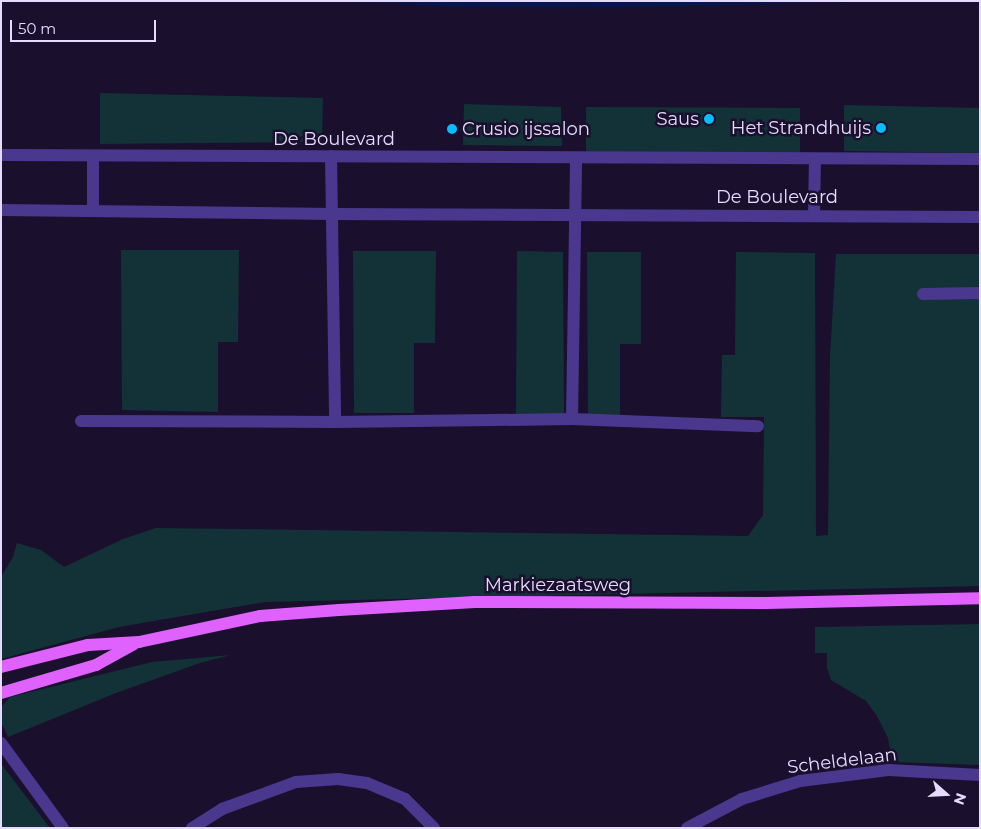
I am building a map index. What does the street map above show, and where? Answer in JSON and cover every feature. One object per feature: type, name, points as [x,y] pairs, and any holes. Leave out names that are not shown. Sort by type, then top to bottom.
[{"type":"main road","name":"Markiezaatsweg","points":[[1,667],[88,645],[138,642],[260,616],[476,602],[766,603],[980,598]]},
{"type":"main road","name":"Markiezaatsweg","points":[[1,693],[96,665],[138,642]]},
{"type":"street","name":"De Boulevard","points":[[1,155],[815,160],[980,159]]},
{"type":"street","points":[[93,156],[93,210]]},
{"type":"street","points":[[331,156],[335,422]]},
{"type":"street","points":[[572,419],[573,214],[576,159]]},
{"type":"street","points":[[814,215],[815,160]]},
{"type":"street","name":"De Boulevard","points":[[1,210],[333,214],[980,217]]},
{"type":"street","points":[[923,294],[980,293]]},
{"type":"street","points":[[81,421],[335,422],[572,419],[758,426]]},
{"type":"street","points":[[1,743],[63,828]]},
{"type":"street","name":"Scheldelaan","points":[[687,828],[742,799],[800,781],[888,770],[980,775]]},
{"type":"street","points":[[192,828],[222,809],[296,782],[338,779],[367,783],[405,799],[434,828]]},
{"type":"green space","points":[[100,93],[323,98],[322,142],[100,144]]},
{"type":"green space","points":[[464,104],[561,107],[562,146],[463,145]]},
{"type":"green space","points":[[844,105],[980,108],[980,153],[844,151]]},
{"type":"green space","points":[[586,107],[800,108],[800,153],[586,152]]},
{"type":"green space","points":[[121,250],[239,250],[238,342],[218,342],[218,412],[122,410]]},
{"type":"green space","points":[[353,251],[436,251],[435,343],[414,343],[414,413],[354,413]]},
{"type":"green space","points":[[517,251],[563,252],[564,415],[516,414]]},
{"type":"green space","points":[[587,252],[641,252],[641,344],[620,344],[620,415],[588,415]]},
{"type":"green space","points":[[736,252],[815,253],[816,536],[828,535],[830,356],[836,254],[980,254],[980,586],[265,602],[119,627],[1,659],[1,577],[13,557],[17,543],[41,550],[64,567],[123,539],[156,528],[748,536],[763,515],[764,417],[721,417],[722,355],[735,355]]},
{"type":"green space","points":[[980,624],[980,765],[892,762],[888,738],[877,716],[866,701],[831,680],[827,668],[827,653],[815,653],[815,627]]},
{"type":"green space","points":[[231,655],[200,663],[116,693],[8,737],[1,722],[2,706],[10,697],[152,662]]},
{"type":"green space","points":[[1,763],[5,769],[50,828],[1,828]]},
{"type":"shaded area","points":[[339,1],[896,1],[601,8],[455,7]]},
{"type":"place","name":"Saus","points":[[709,119]]},
{"type":"place","name":"Het Strandhuijs","points":[[881,128]]},
{"type":"place","name":"Crusio ijssalon","points":[[452,129]]}]
